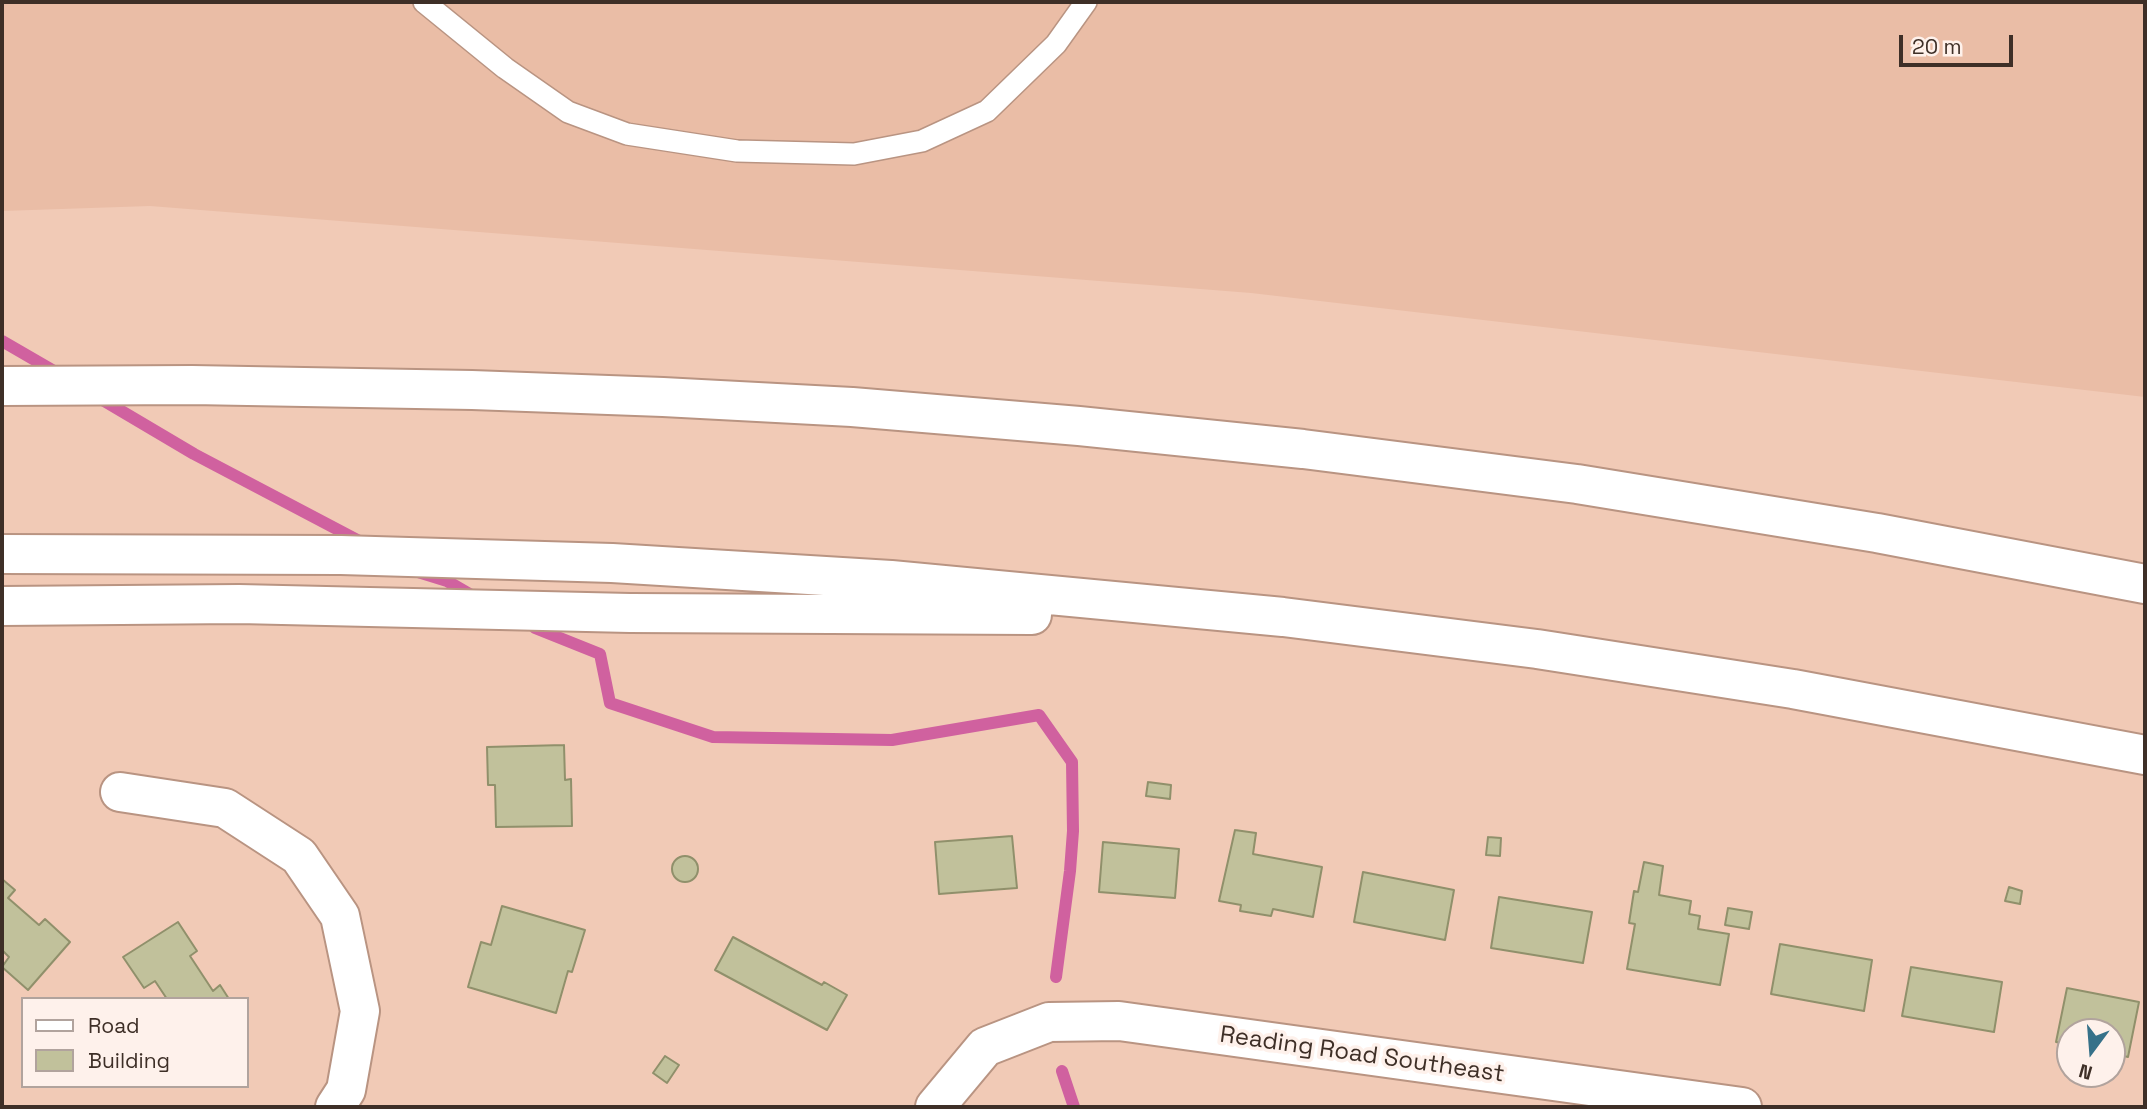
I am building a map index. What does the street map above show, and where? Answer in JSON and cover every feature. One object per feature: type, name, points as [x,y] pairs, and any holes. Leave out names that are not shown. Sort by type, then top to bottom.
[{"type":"main road","points":[[2,386],[205,385],[568,393],[838,407],[1079,426],[1303,449],[1577,484],[1877,533],[2145,584]]},
{"type":"main road","points":[[2,554],[341,555],[612,563],[891,580],[1283,617],[1537,649],[1793,689],[2145,755]]},
{"type":"main road","points":[[2,606],[239,604],[630,613],[1283,617]]},
{"type":"main road","points":[[120,792],[225,808],[299,856],[340,916],[360,1011],[346,1090],[335,1107]]},
{"type":"main road","name":"Reading Road Southeast","points":[[935,1107],[985,1047],[1049,1022],[1119,1021],[1742,1107]]},
{"type":"lane","points":[[424,2],[505,68],[568,112],[626,134],[737,151],[853,154],[922,141],[987,111],[1056,44],[1086,2]]},
{"type":"shaded area","points":[[2,2],[2145,2],[2145,397],[1251,293],[150,206],[2,211]]},
{"type":"building","points":[[564,745],[565,780],[571,779],[572,826],[496,827],[495,785],[488,785],[487,747]]},
{"type":"building","points":[[1148,782],[1171,785],[1170,799],[1146,796]]},
{"type":"building","points":[[1235,830],[1256,833],[1253,854],[1322,867],[1313,917],[1273,909],[1271,916],[1240,911],[1241,905],[1219,901]]},
{"type":"building","points":[[1012,836],[1017,888],[939,894],[935,842]]},
{"type":"building","points":[[1488,837],[1501,838],[1500,856],[1486,855]]},
{"type":"building","points":[[1103,842],[1179,849],[1175,898],[1099,892]]},
{"type":"building","points":[[685,856],[694,860],[698,869],[694,878],[685,882],[676,878],[672,869],[676,860]]},
{"type":"building","points":[[1644,862],[1663,866],[1659,895],[1691,901],[1689,914],[1700,916],[1698,929],[1729,934],[1720,985],[1627,969],[1635,924],[1629,923],[1634,891],[1638,892]]},
{"type":"building","points":[[1363,872],[1454,890],[1445,940],[1354,922]]},
{"type":"building","points":[[2,879],[15,890],[8,898],[39,925],[45,919],[70,942],[28,990],[2,967],[9,957],[2,950]]},
{"type":"building","points":[[2009,887],[2022,891],[2020,904],[2005,901]]},
{"type":"building","points":[[1499,897],[1592,912],[1583,963],[1491,948]]},
{"type":"building","points":[[502,906],[585,930],[572,972],[568,971],[556,1013],[468,987],[481,942],[491,945]]},
{"type":"building","points":[[1728,908],[1752,912],[1749,929],[1725,925]]},
{"type":"building","points":[[178,922],[197,951],[190,956],[213,991],[220,985],[228,997],[166,997],[155,981],[144,988],[123,957]]},
{"type":"building","points":[[733,937],[822,985],[824,982],[847,995],[827,1030],[715,970]]},
{"type":"building","points":[[1780,944],[1872,960],[1864,1011],[1771,994]]},
{"type":"building","points":[[1911,967],[2002,982],[1994,1032],[1902,1016]]},
{"type":"building","points":[[2067,988],[2139,1002],[2128,1057],[2126,1018],[2061,1018]]},
{"type":"building","points":[[665,1056],[679,1065],[667,1083],[653,1073]]},
{"type":"waterway","points":[[2,341],[59,374]]},
{"type":"waterway","points":[[96,396],[194,454],[365,544]]},
{"type":"waterway","points":[[418,572],[447,581],[478,599]]},
{"type":"waterway","points":[[531,621],[535,628],[600,654],[610,703],[713,737],[892,740],[1039,715],[1072,762],[1073,831],[1056,977]]},
{"type":"waterway","points":[[1062,1071],[1074,1107]]}]
